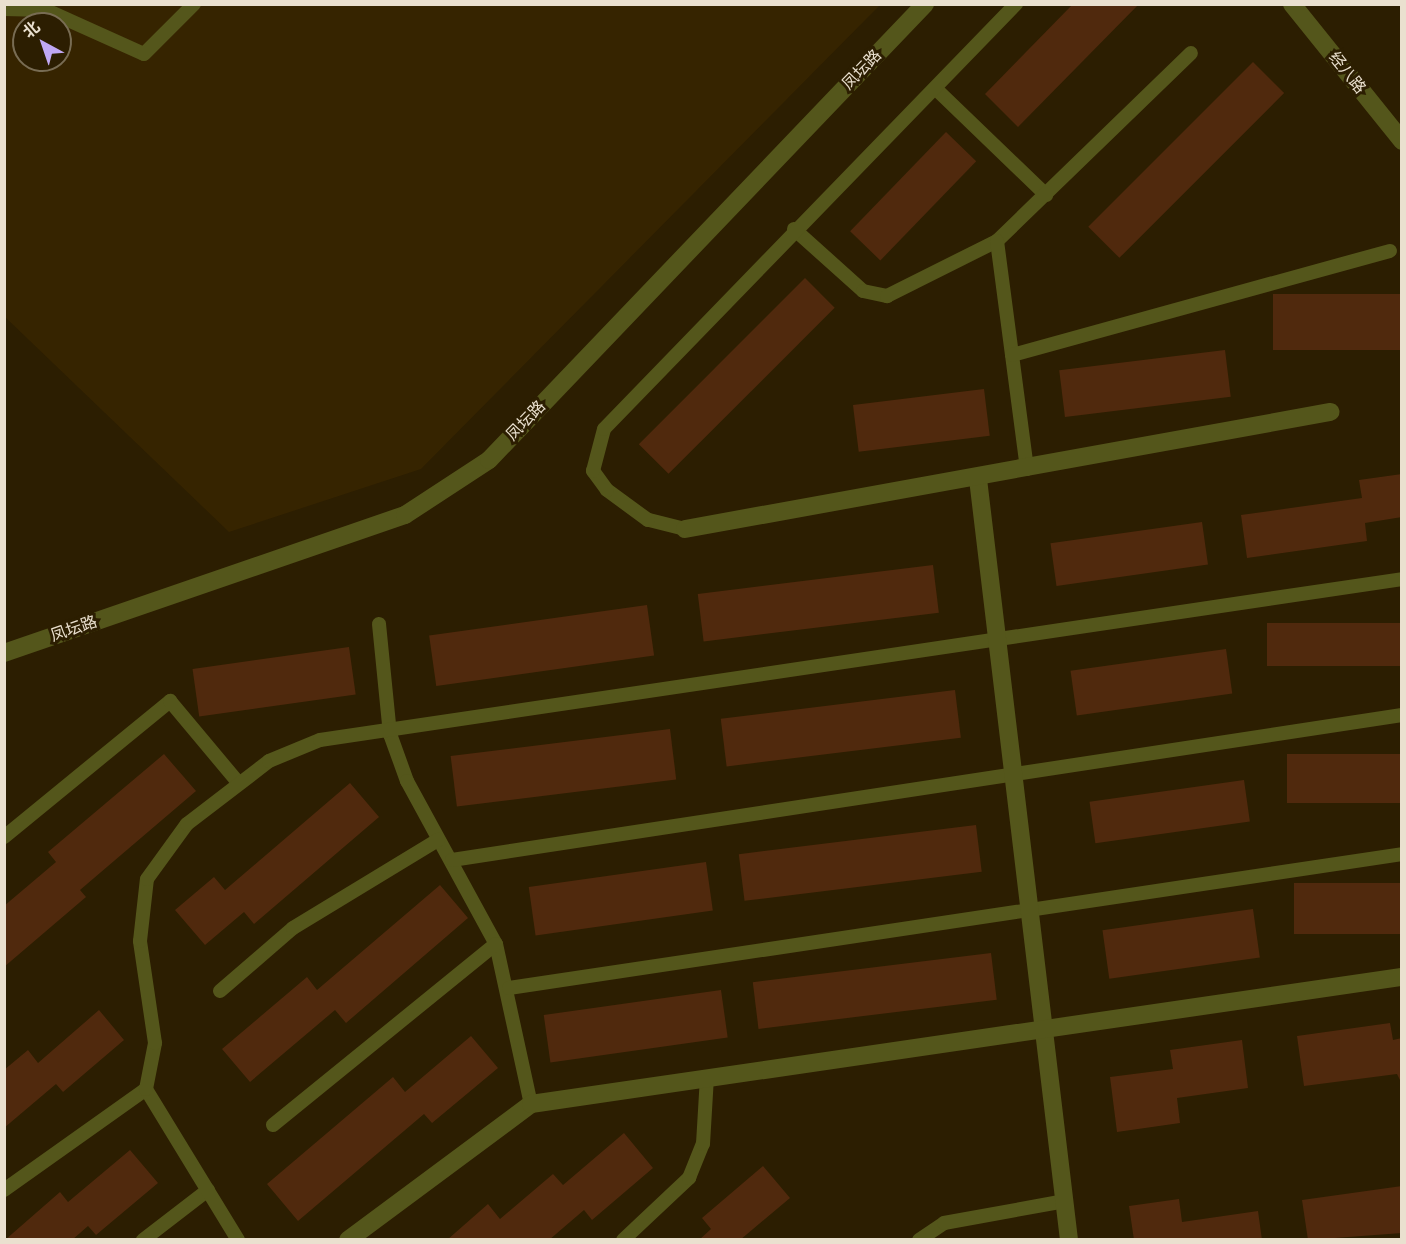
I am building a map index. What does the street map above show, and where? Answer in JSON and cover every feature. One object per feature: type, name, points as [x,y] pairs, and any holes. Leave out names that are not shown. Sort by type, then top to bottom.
[{"type":"street","name":"凤坛路","points":[[4,653],[405,515],[489,460],[926,4]]},
{"type":"street","name":"经八路","points":[[1292,4],[1401,141]]},
{"type":"street","points":[[685,529],[978,479],[1330,412]]},
{"type":"street","points":[[978,479],[1070,1239]]},
{"type":"street","points":[[348,1239],[531,1104],[1401,977]]},
{"type":"lane","points":[[4,9],[46,10],[144,54],[194,4]]},
{"type":"lane","points":[[685,529],[627,508],[593,471],[594,451],[604,429],[794,229],[936,88],[1016,4]]},
{"type":"lane","points":[[794,229],[863,291],[887,296],[997,241],[1191,53]]},
{"type":"lane","points":[[936,88],[1046,195]]},
{"type":"lane","points":[[997,241],[1027,469]]},
{"type":"lane","points":[[1012,355],[1390,251]]},
{"type":"lane","points":[[238,1239],[146,1089],[155,1043],[140,941],[147,879],[188,824],[237,781],[320,740],[390,734],[1401,579]]},
{"type":"lane","points":[[378,624],[390,734],[438,840],[452,860],[496,944],[509,988],[531,1104]]},
{"type":"lane","points":[[4,837],[170,701],[237,781]]},
{"type":"lane","points":[[452,860],[1401,715]]},
{"type":"lane","points":[[220,991],[293,928],[438,840]]},
{"type":"lane","points":[[509,988],[1031,907],[1401,854]]},
{"type":"lane","points":[[273,1125],[496,944]]},
{"type":"lane","points":[[623,1239],[689,1178],[703,1144],[707,1077]]},
{"type":"lane","points":[[4,1190],[146,1089]]},
{"type":"lane","points":[[143,1239],[208,1190]]},
{"type":"lane","points":[[919,1239],[944,1223],[1065,1200]]},
{"type":"shaded area","points":[[4,5],[880,5],[421,469],[229,532],[5,317]]},
{"type":"building","points":[[1073,4],[1139,4],[1018,127],[985,94]]},
{"type":"building","points":[[1253,62],[1284,93],[1119,258],[1088,227]]},
{"type":"building","points":[[946,132],[976,161],[880,260],[850,231]]},
{"type":"building","points":[[805,278],[835,308],[669,474],[639,444]]},
{"type":"building","points":[[1273,294],[1402,294],[1402,350],[1273,350]]},
{"type":"building","points":[[1225,350],[1231,397],[1065,417],[1059,370]]},
{"type":"building","points":[[984,389],[990,436],[859,452],[853,405]]},
{"type":"building","points":[[1402,474],[1402,517],[1365,523],[1367,541],[1247,558],[1241,515],[1362,498],[1359,480]]},
{"type":"building","points":[[1202,522],[1208,565],[1056,586],[1050,543]]},
{"type":"building","points":[[933,565],[939,613],[704,642],[698,594]]},
{"type":"building","points":[[647,605],[654,656],[436,686],[429,636]]},
{"type":"building","points":[[1267,623],[1402,623],[1402,666],[1267,666]]},
{"type":"building","points":[[349,647],[356,695],[199,717],[193,669]]},
{"type":"building","points":[[1226,649],[1232,694],[1077,715],[1071,671]]},
{"type":"building","points":[[955,690],[961,738],[727,766],[721,719]]},
{"type":"building","points":[[670,729],[676,780],[457,807],[451,756]]},
{"type":"building","points":[[164,754],[196,791],[80,890],[86,897],[4,967],[4,906],[56,862],[48,852]]},
{"type":"building","points":[[1287,754],[1402,754],[1402,803],[1287,803]]},
{"type":"building","points":[[1244,780],[1250,822],[1095,843],[1090,802]]},
{"type":"building","points":[[350,783],[379,817],[254,924],[244,912],[205,945],[175,910],[214,877],[225,890]]},
{"type":"building","points":[[976,825],[982,872],[745,901],[739,854]]},
{"type":"building","points":[[706,862],[713,911],[536,935],[529,887]]},
{"type":"building","points":[[1294,883],[1402,883],[1402,934],[1294,934]]},
{"type":"building","points":[[440,885],[468,918],[346,1023],[335,1010],[250,1082],[222,1049],[307,977],[317,990]]},
{"type":"building","points":[[1253,909],[1260,958],[1109,979],[1102,930]]},
{"type":"building","points":[[991,953],[997,1000],[759,1029],[753,982]]},
{"type":"building","points":[[721,990],[728,1038],[550,1062],[544,1015]]},
{"type":"building","points":[[99,1010],[124,1040],[63,1092],[56,1084],[4,1128],[4,1070],[28,1050],[38,1063]]},
{"type":"building","points":[[1390,1023],[1393,1040],[1402,1038],[1402,1084],[1397,1074],[1304,1086],[1297,1036]]},
{"type":"building","points":[[471,1036],[498,1068],[432,1123],[424,1114],[298,1221],[267,1184],[393,1077],[405,1092]]},
{"type":"building","points":[[1242,1040],[1248,1088],[1177,1098],[1180,1123],[1117,1132],[1110,1077],[1173,1069],[1170,1050]]},
{"type":"building","points":[[624,1133],[653,1168],[592,1220],[584,1210],[549,1240],[447,1240],[488,1204],[500,1219],[553,1174],[563,1185]]},
{"type":"building","points":[[130,1150],[158,1183],[96,1235],[88,1226],[72,1240],[5,1240],[60,1192],[68,1202]]},
{"type":"building","points":[[763,1166],[790,1198],[740,1240],[699,1240],[711,1229],[702,1218]]},
{"type":"building","points":[[1402,1186],[1402,1233],[1308,1240],[1302,1200]]},
{"type":"building","points":[[1179,1199],[1182,1222],[1258,1211],[1262,1240],[1134,1240],[1129,1206]]}]
